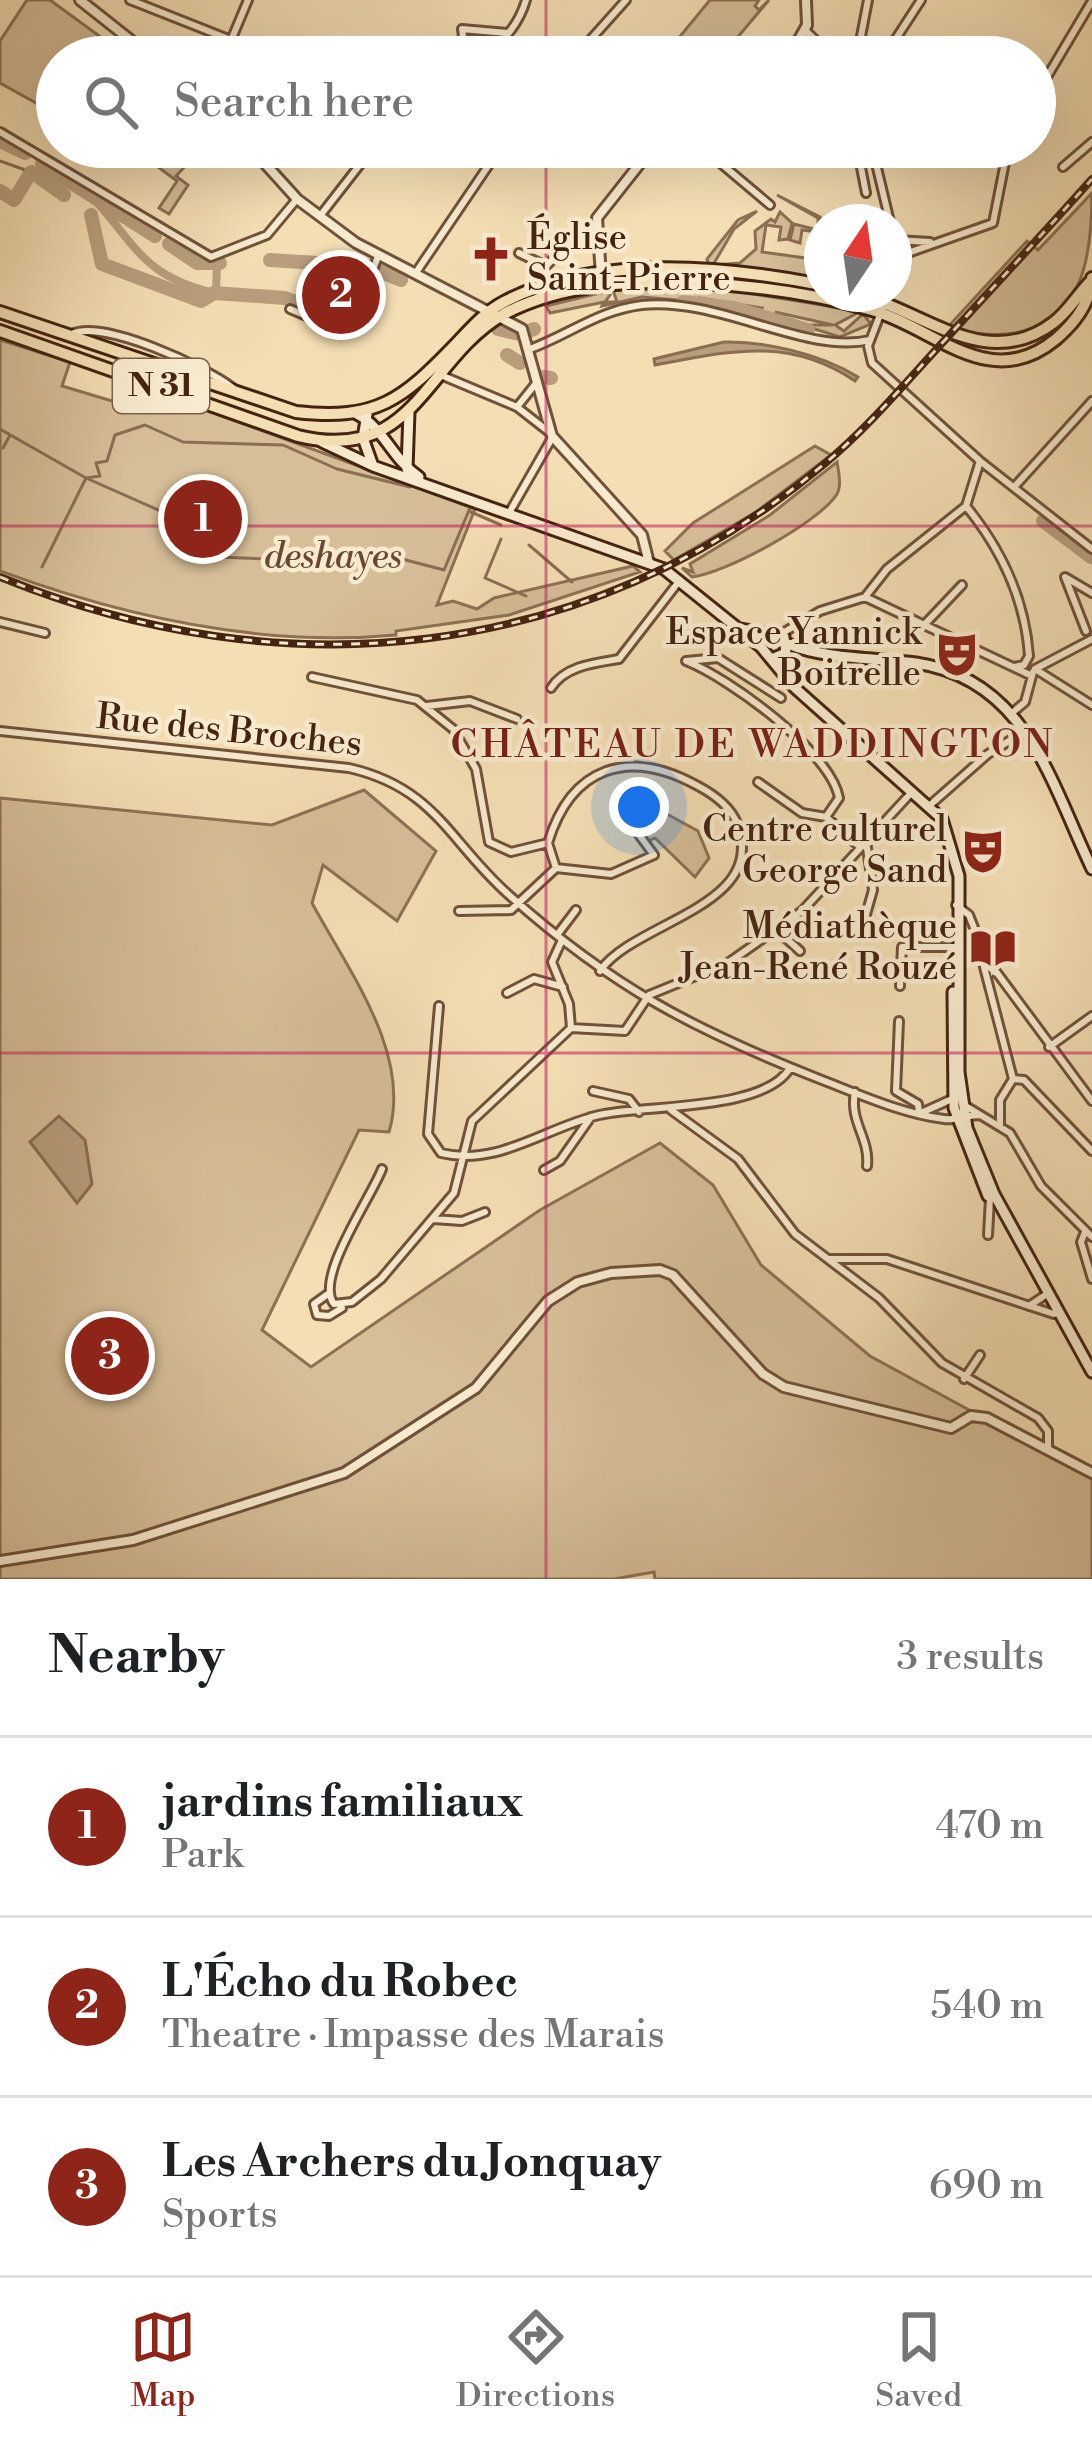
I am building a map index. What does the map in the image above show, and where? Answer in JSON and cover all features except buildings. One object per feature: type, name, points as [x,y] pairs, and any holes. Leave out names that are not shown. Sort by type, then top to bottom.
[{"type":"main road","name":"N 31","points":[[0,312],[296,412],[364,414],[410,390],[495,314],[546,296],[601,281],[708,272],[804,283]]},
{"type":"main road","name":"N 31","points":[[905,312],[968,340],[1004,342],[1057,321],[1092,279]]},
{"type":"main road","name":"N 31","points":[[898,312],[964,356],[1006,360],[1028,355],[1066,330],[1088,299],[1092,279]]},
{"type":"main road","name":"N 31","points":[[601,281],[750,286],[804,293]]},
{"type":"main road","name":"N 31","points":[[0,331],[322,442],[363,438],[409,412],[495,314]]},
{"type":"main road","points":[[406,469],[409,412]]},
{"type":"main road","points":[[364,414],[406,469],[431,485]]},
{"type":"main road","points":[[364,414],[363,438],[373,466]]},
{"type":"main road","points":[[322,442],[373,466],[644,561],[680,580],[761,647],[940,667],[975,682],[1027,731],[1092,869]]},
{"type":"main road","points":[[731,626],[779,647]]},
{"type":"main road","points":[[779,647],[782,674],[929,806],[952,861],[960,1118],[990,1198],[1092,1376]]},
{"type":"main road","points":[[960,1118],[994,1195],[1092,1376]]},
{"type":"street","points":[[80,0],[125,36]]},
{"type":"street","points":[[130,0],[221,36]]},
{"type":"street","points":[[233,36],[248,0]]},
{"type":"street","points":[[504,36],[526,0]]},
{"type":"street","points":[[593,36],[626,0]]},
{"type":"street","points":[[802,36],[806,0]]},
{"type":"street","points":[[861,36],[868,0]]},
{"type":"street","points":[[898,36],[921,0]]},
{"type":"street","points":[[1056,62],[1092,1]]},
{"type":"street","points":[[463,36],[462,29],[507,33]]},
{"type":"street","points":[[806,30],[812,36]]},
{"type":"street","points":[[0,132],[36,154]]},
{"type":"street","points":[[1063,166],[1092,142]]},
{"type":"street","points":[[60,168],[211,257],[267,235],[297,199]]},
{"type":"street","points":[[269,168],[297,199],[379,255],[522,328],[552,435],[509,512]]},
{"type":"street","points":[[320,217],[357,168]]},
{"type":"street","points":[[417,272],[487,168]]},
{"type":"street","points":[[601,281],[595,230],[604,206],[636,168]]},
{"type":"street","points":[[728,168],[770,205]]},
{"type":"street","points":[[861,168],[866,193]]},
{"type":"street","points":[[877,168],[886,204]]},
{"type":"street","points":[[912,251],[993,223],[1004,168]]},
{"type":"street","points":[[519,253],[546,266],[581,232],[595,230]]},
{"type":"street","points":[[912,239],[934,242]]},
{"type":"street","points":[[290,309],[346,332],[352,329],[379,255]]},
{"type":"street","points":[[530,349],[583,320],[650,305],[733,314],[838,344],[870,340]]},
{"type":"street","points":[[881,312],[870,340],[872,363],[980,461],[1092,549]]},
{"type":"street","points":[[443,376],[517,406],[552,435],[645,542],[644,561]]},
{"type":"street","points":[[517,406],[539,379]]},
{"type":"street","points":[[1016,485],[1092,401]]},
{"type":"street","points":[[779,647],[820,610],[865,597],[903,554],[966,506],[980,461]]},
{"type":"street","points":[[966,506],[991,538],[1017,594],[1029,656],[1024,665],[1014,667]]},
{"type":"street","points":[[1012,713],[1025,702],[1033,673],[1090,638],[1065,577],[1092,593]]},
{"type":"street","points":[[551,688],[558,678],[585,665],[619,659],[680,580]]},
{"type":"street","points":[[926,624],[962,584]]},
{"type":"street","points":[[865,597],[1092,705]]},
{"type":"street","points":[[1082,618],[1092,614]]},
{"type":"street","points":[[0,622],[45,633]]},
{"type":"street","points":[[781,698],[724,660],[686,661],[737,686],[826,767],[839,798],[826,817]]},
{"type":"street","points":[[312,677],[427,706],[467,746],[489,842],[511,852],[548,843]]},
{"type":"street","points":[[427,706],[434,701],[470,701],[517,719]]},
{"type":"street","name":"Rue des Broches","points":[[0,731],[369,772],[422,799],[518,903],[600,971],[644,1000],[855,1092],[919,1113],[960,1118],[980,1115]]},
{"type":"street","points":[[929,806],[988,754],[1027,731]]},
{"type":"street","points":[[556,868],[548,843],[571,793],[598,774],[624,766],[652,767],[690,782],[720,800],[735,818],[738,856],[720,892],[688,915],[633,938],[600,971]]},
{"type":"street","points":[[758,782],[802,814],[826,817],[863,844],[873,890],[865,918]]},
{"type":"street","points":[[382,1169],[346,1238],[328,1294],[314,1304],[317,1315],[329,1316],[381,1280],[454,1193],[472,1121],[571,1028],[625,1031],[644,1000],[728,963],[778,931],[913,790]]},
{"type":"street","points":[[459,911],[512,910],[556,868],[611,874],[654,855],[637,832],[634,816]]},
{"type":"street","points":[[956,905],[970,915],[986,958],[1092,1101]]},
{"type":"street","points":[[571,1028],[552,962],[559,938],[576,910]]},
{"type":"street","points":[[778,931],[800,952]]},
{"type":"street","points":[[900,986],[902,947],[956,947]]},
{"type":"street","points":[[986,958],[984,967],[1013,1079],[1000,1100],[999,1126]]},
{"type":"street","points":[[507,993],[533,980],[562,987]]},
{"type":"street","points":[[440,1006],[428,1134],[441,1153],[462,1158],[498,1153],[591,1117],[769,1088],[790,1067]]},
{"type":"street","points":[[1049,1047],[1092,1016]]},
{"type":"street","points":[[898,1021],[896,1091],[918,1104],[919,1113],[957,1101],[1012,1136],[1041,1186],[1088,1235],[1082,1252],[1092,1280]]},
{"type":"street","points":[[1013,1079],[1024,1080],[1092,1151]]},
{"type":"street","points":[[593,1090],[629,1099],[639,1112]]},
{"type":"street","points":[[855,1092],[853,1119],[869,1148],[867,1166]]},
{"type":"street","points":[[668,1108],[738,1159],[796,1234],[866,1286],[964,1379],[1038,1418],[1048,1431],[1048,1447]]},
{"type":"street","points":[[544,1169],[560,1161],[591,1117]]},
{"type":"street","points":[[988,1235],[990,1198]]},
{"type":"street","points":[[433,1219],[462,1222],[484,1212]]},
{"type":"street","points":[[829,1259],[887,1259],[1054,1314]]},
{"type":"street","points":[[0,1561],[133,1540],[344,1473],[476,1388],[548,1301],[578,1282],[625,1271],[660,1270],[683,1282],[763,1374],[784,1387],[951,1428],[967,1418],[982,1417],[1092,1473]]},
{"type":"street","points":[[328,1294],[334,1304],[343,1306]]},
{"type":"street","points":[[1027,1306],[1044,1295]]},
{"type":"street","points":[[964,1379],[980,1355]]},
{"type":"green space","points":[[27,0],[50,0],[99,36],[36,36],[36,103],[0,83],[0,41]]},
{"type":"green space","points":[[710,0],[759,0],[755,6],[759,10],[769,0],[739,36],[680,36]]},
{"type":"green space","points":[[159,168],[183,168],[176,176],[188,185],[169,214],[159,208],[177,181]]},
{"type":"green space","points":[[1092,193],[1085,262],[1062,310],[1043,324],[1017,333],[946,329],[1027,241],[1038,250]]},
{"type":"green space","points":[[757,211],[734,229],[713,265],[740,263],[756,249],[755,231],[771,219],[775,222],[780,212],[792,223],[788,239],[779,240],[781,227],[766,225],[762,252],[804,258],[804,277],[709,266],[707,259],[738,220]]},
{"type":"green space","points":[[794,224],[804,226],[800,243],[790,240]]},
{"type":"green space","points":[[715,288],[804,302],[804,312],[859,312],[835,325],[844,331],[863,314],[871,324],[840,337],[802,325],[833,325],[775,312],[790,321],[759,313],[762,308],[700,298],[701,302],[642,297],[602,306],[604,302],[550,313],[546,306],[604,292],[610,295],[605,302],[617,302],[613,290]]},
{"type":"green space","name":"deshayes","points":[[0,340],[70,362],[62,386],[122,404],[133,385],[156,393],[161,402],[198,407],[475,509],[437,605],[453,601],[477,609],[494,598],[633,566],[640,572],[509,615],[396,631],[396,635],[347,638],[196,625],[97,603],[0,571]]},
{"type":"green space","points":[[815,446],[831,455],[756,512],[674,560],[665,551],[693,523]]},
{"type":"green space","points":[[837,462],[837,494],[792,532],[707,574],[692,577],[682,568],[693,572],[690,564],[770,515]]},
{"type":"green space","points":[[364,790],[436,851],[397,921],[323,865],[312,903],[373,1013],[384,1043],[394,1103],[389,1132],[359,1130],[262,1330],[311,1367],[540,1210],[660,1143],[713,1185],[761,1265],[870,1356],[1092,1477],[1092,1579],[655,1579],[654,1572],[614,1579],[0,1579],[0,798],[272,825]]},
{"type":"green space","points":[[645,802],[698,831],[709,858],[695,877],[655,838],[648,841],[631,803]]},
{"type":"shaded area","points":[[724,342],[791,350],[858,377],[855,381],[805,357],[781,352],[732,352],[655,365],[654,359]]},
{"type":"shaded area","points":[[59,1116],[85,1140],[92,1184],[77,1203],[30,1142]]},
{"type":"waterway","points":[[0,141],[25,153]]},
{"type":"waterway","points":[[0,161],[28,171]]},
{"type":"waterway","points":[[48,168],[155,236]]},
{"type":"waterway","points":[[0,191],[14,200],[31,172]]},
{"type":"waterway","points":[[36,175],[64,195]]},
{"type":"waterway","points":[[95,200],[157,269],[214,293]]},
{"type":"waterway","points":[[91,215],[102,264],[201,301],[214,293],[285,298],[344,320],[353,309]]},
{"type":"waterway","points":[[169,244],[197,263],[220,263]]},
{"type":"waterway","points":[[270,260],[368,266]]},
{"type":"waterway","points":[[216,293],[217,264]]},
{"type":"waterway","points":[[379,271],[401,280]]},
{"type":"waterway","points":[[683,302],[734,308],[808,330]]},
{"type":"waterway","points":[[498,329],[519,334]]},
{"type":"waterway","points":[[529,331],[534,329]]},
{"type":"waterway","points":[[507,355],[520,363]]},
{"type":"waterway","points":[[544,377],[551,378]]},
{"type":"waterway","points":[[0,429],[86,478],[100,476],[96,463],[107,461],[115,435],[145,425],[183,442],[283,445],[337,469],[410,487]]},
{"type":"waterway","points":[[3,448],[10,435]]},
{"type":"waterway","points":[[42,567],[86,478],[201,529],[196,555],[217,557],[391,564],[406,560],[444,570],[470,508]]},
{"type":"waterway","points":[[471,512],[501,525]]},
{"type":"waterway","points":[[1043,521],[1091,557]]},
{"type":"waterway","points":[[501,539],[485,578],[526,596]]},
{"type":"waterway","points":[[529,545],[572,582]]},
{"type":"railway","points":[[0,577],[107,613],[214,636],[322,644],[428,638],[532,618],[634,582],[731,531],[840,451],[1092,179]]},
{"type":"place","name":"Église Saint-Pierre","points":[[491,259]]},
{"type":"place","name":"L'Écho du Robec","points":[[341,295]]},
{"type":"place","name":"jardins familiaux","points":[[203,519]]},
{"type":"place","name":"Espace Yannick Boitrelle","points":[[957,654]]},
{"type":"place","name":"Centre culturel George Sand","points":[[983,851]]},
{"type":"place","name":"Médiathèque Jean-René Rouzé","points":[[993,948]]},
{"type":"place","name":"Les Archers du Jonquay","points":[[110,1356]]},
{"type":"district","name":"CHÂTEAU DE WADDINGTON","points":[[753,745]]}]
